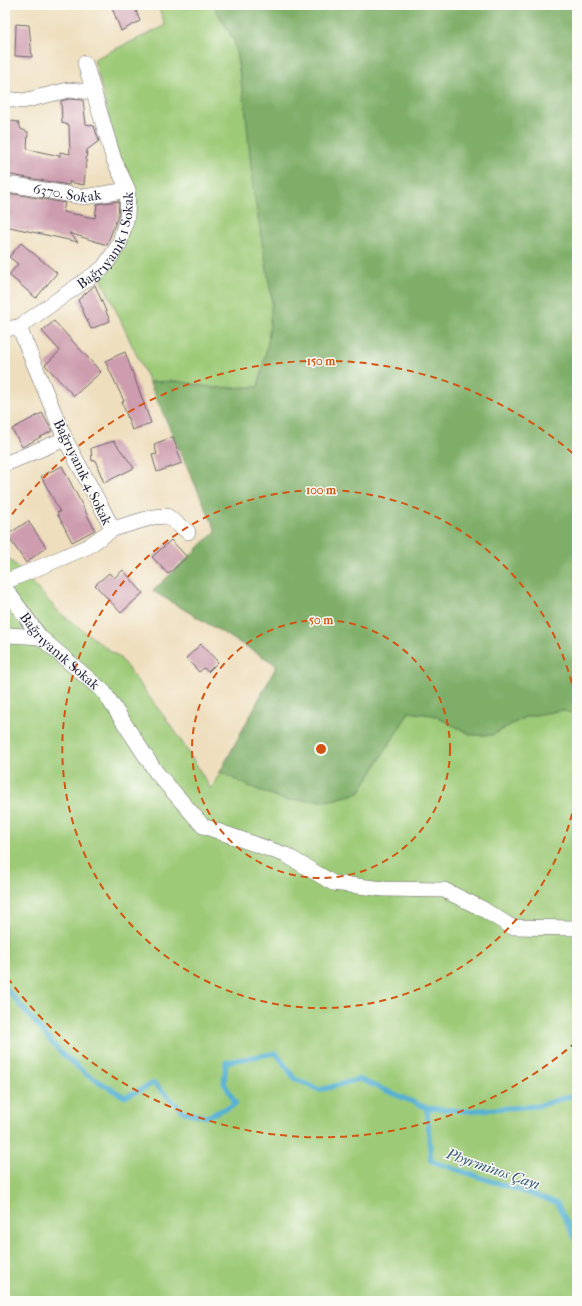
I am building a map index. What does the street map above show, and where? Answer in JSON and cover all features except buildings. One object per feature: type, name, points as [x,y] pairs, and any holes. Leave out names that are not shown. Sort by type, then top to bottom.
[{"type":"street","name":"Bağrıyanık 1 Sokak","points":[[12,328],[104,268],[119,245],[127,217],[128,190],[114,160],[85,63]]},
{"type":"street","points":[[5,99],[23,101],[68,90],[94,92]]},
{"type":"street","name":"6370. Sokak","points":[[5,186],[15,185],[84,197],[128,190]]},
{"type":"street","name":"Bağrıyanık 4 Sokak","points":[[5,582],[87,547],[113,530],[65,439],[12,328]]},
{"type":"street","points":[[5,464],[65,439]]},
{"type":"street","points":[[113,530],[153,517],[167,516],[188,532]]},
{"type":"street","name":"Bağrıyanık Sokak","points":[[5,588],[40,637],[104,692],[156,772],[203,826],[286,856],[333,883],[384,889],[444,890],[481,908],[512,927],[577,928]]},
{"type":"street","points":[[5,633],[9,635],[40,637]]},
{"type":"green space","points":[[158,5],[213,5],[234,40],[245,105],[272,300],[268,344],[258,387],[214,388],[177,381],[149,382],[101,278],[128,232],[125,182],[94,59],[165,26]]},
{"type":"green space","points":[[213,5],[577,5],[577,715],[562,710],[525,717],[492,735],[472,735],[433,715],[409,712],[359,793],[328,801],[285,800],[251,787],[220,772],[277,665],[153,591],[216,531],[149,382],[177,381],[214,388],[258,387],[268,344],[272,300],[253,188],[245,105],[234,40]]},
{"type":"green space","points":[[5,554],[61,614],[120,658],[175,731],[211,789],[220,772],[251,787],[285,800],[359,793],[409,712],[433,715],[472,735],[492,735],[525,717],[562,710],[577,715],[577,1301],[5,1301]]},
{"type":"waterway","name":"Phyrminos Çayı","points":[[5,987],[59,1051],[86,1074],[125,1097],[154,1083],[184,1112],[206,1117],[236,1104],[224,1083],[226,1062],[276,1053],[295,1079],[320,1090],[359,1079],[427,1108],[431,1161],[557,1203],[577,1242]]},
{"type":"waterway","name":"Phyrminos Çayı","points":[[427,1108],[466,1111],[538,1106],[577,1094]]}]
